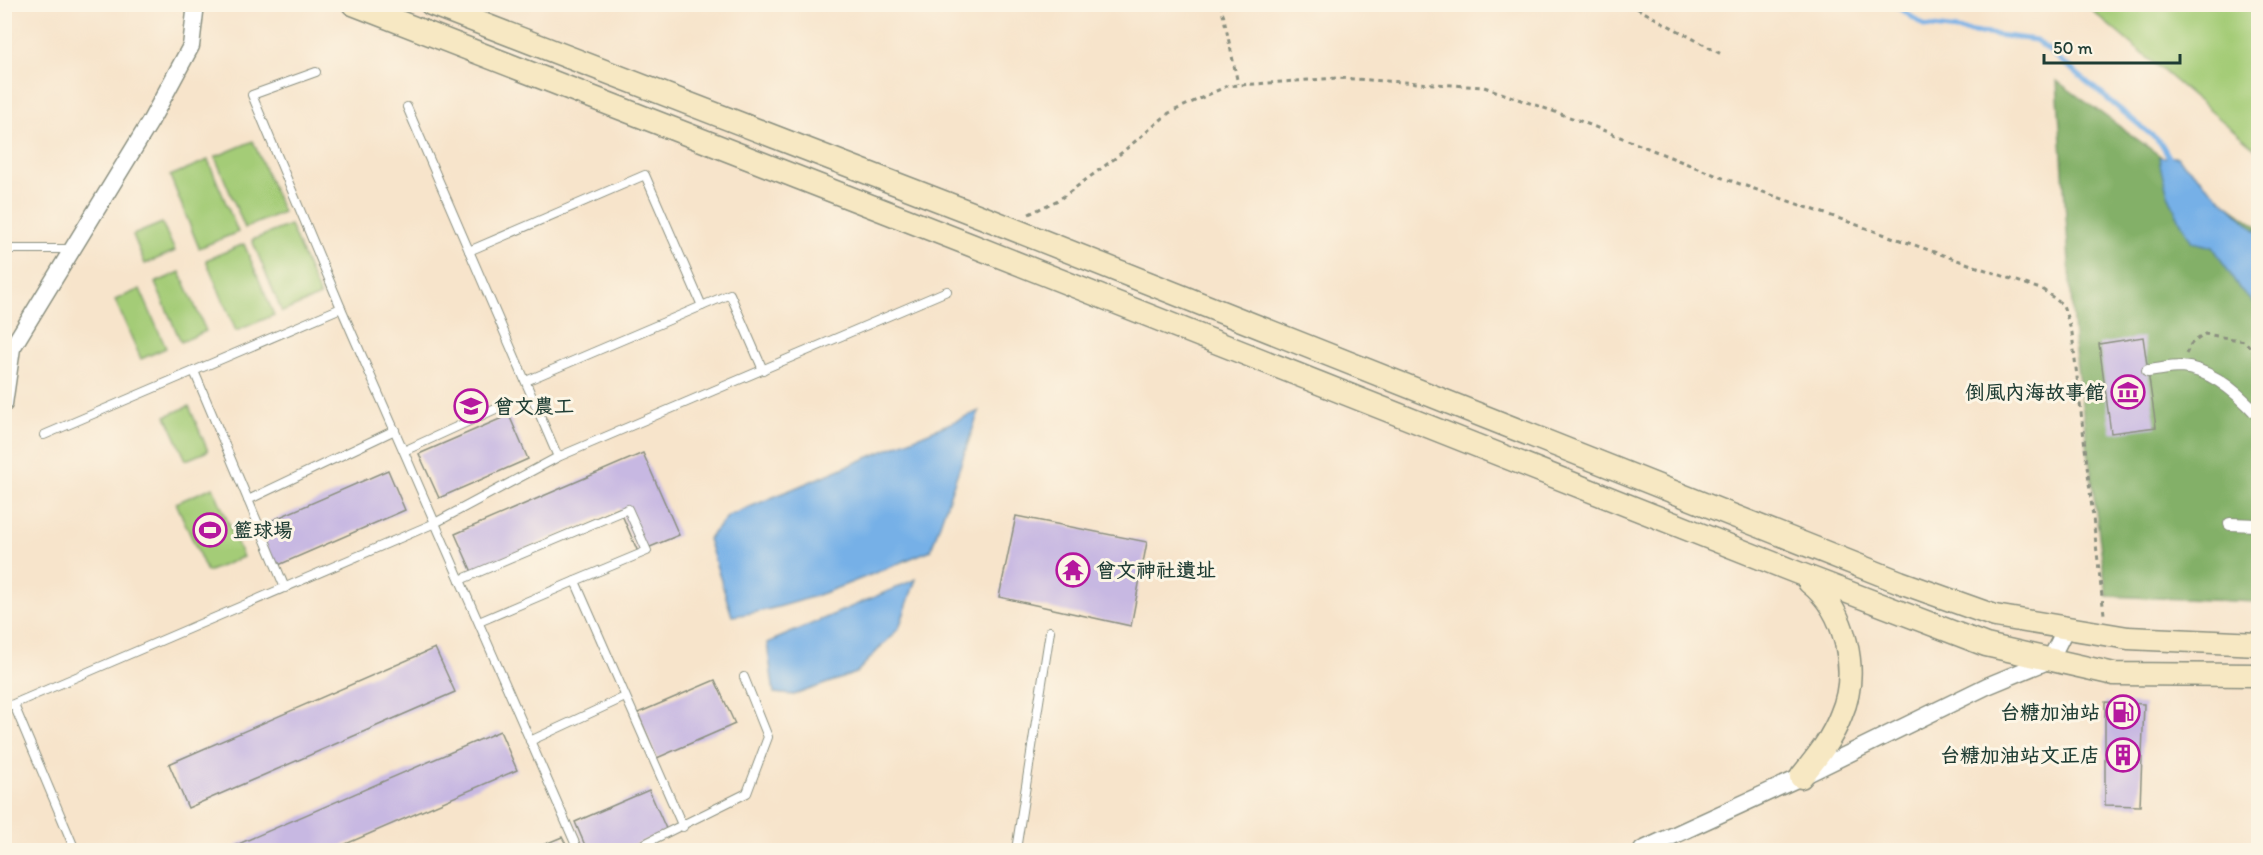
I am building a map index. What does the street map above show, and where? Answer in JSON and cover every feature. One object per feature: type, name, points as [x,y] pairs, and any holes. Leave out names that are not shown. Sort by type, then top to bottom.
[{"type":"main road","points":[[353,4],[1986,645],[2114,674],[2259,675]]},
{"type":"main road","points":[[431,4],[995,222],[1900,582],[1995,616],[2128,638],[2259,644]]},
{"type":"main road","points":[[1798,573],[1824,594],[1835,610],[1845,639],[1849,678],[1842,713],[1828,743],[1801,777]]},
{"type":"street","points":[[4,404],[12,348],[150,122],[191,46],[196,4]]},
{"type":"street","points":[[2148,371],[2181,367],[2209,375],[2243,398],[2259,415]]},
{"type":"street","points":[[2230,524],[2258,526]]},
{"type":"street","points":[[1642,850],[1801,777],[1986,686],[2050,660],[2066,628]]},
{"type":"lane","points":[[316,72],[252,95],[341,308],[578,850]]},
{"type":"lane","points":[[407,107],[558,457]]},
{"type":"lane","points":[[469,251],[645,176],[702,306]]},
{"type":"lane","points":[[4,249],[73,249]]},
{"type":"lane","points":[[4,708],[435,523],[558,457],[947,291]]},
{"type":"lane","points":[[526,381],[730,294],[763,370]]},
{"type":"lane","points":[[44,435],[341,308]]},
{"type":"lane","points":[[194,371],[285,588]]},
{"type":"lane","points":[[404,451],[500,407]]},
{"type":"lane","points":[[248,500],[395,430]]},
{"type":"lane","points":[[460,580],[628,508],[647,551],[478,622]]},
{"type":"lane","points":[[575,581],[682,827]]},
{"type":"lane","points":[[1016,850],[1050,632]]},
{"type":"lane","points":[[632,850],[747,793],[768,737],[744,677]]},
{"type":"lane","points":[[530,741],[625,698]]},
{"type":"lane","points":[[14,705],[75,850]]},
{"type":"path","points":[[1221,4],[1238,84]]},
{"type":"path","points":[[1629,4],[1724,55]]},
{"type":"path","points":[[995,222],[1019,219],[1060,199],[1114,159],[1169,113],[1227,86],[1337,78],[1484,87],[1575,119],[1720,177],[2043,290],[2064,305],[2072,333],[2105,609],[2102,634]]},
{"type":"path","points":[[2184,358],[2191,344],[2205,334],[2245,341],[2259,357]]},
{"type":"green space","points":[[2085,5],[2258,5],[2258,151]]},
{"type":"green space","points":[[2057,81],[2258,227],[2258,602],[2107,596],[2075,352]]},
{"type":"green space","points":[[253,141],[283,212],[245,228],[215,157]]},
{"type":"green space","points":[[208,160],[238,232],[199,248],[170,176]]},
{"type":"green space","points":[[162,223],[175,251],[145,264],[133,235]]},
{"type":"green space","points":[[290,225],[320,296],[282,312],[252,240]]},
{"type":"green space","points":[[244,244],[274,315],[236,331],[206,260]]},
{"type":"green space","points":[[180,272],[206,331],[181,342],[155,283]]},
{"type":"green space","points":[[140,289],[166,348],[141,359],[115,300]]},
{"type":"green space","points":[[189,406],[208,451],[186,460],[166,416]]},
{"type":"green space","name":"籃球場","points":[[213,487],[243,557],[207,572],[176,503]]},
{"type":"water","points":[[2159,157],[2177,157],[2258,233],[2258,307],[2239,288],[2213,247],[2192,242],[2171,201]]},
{"type":"water","points":[[979,411],[931,550],[809,598],[758,612],[732,616],[708,539],[728,516]]},
{"type":"water","points":[[916,579],[899,628],[856,673],[794,695],[774,693],[767,643]]},
{"type":"building","name":"倒風內海故事館","points":[[2143,337],[2156,427],[2111,433],[2099,344]]},
{"type":"building","points":[[509,415],[528,459],[439,498],[419,454]]},
{"type":"building","points":[[643,453],[679,535],[638,552],[619,508],[472,572],[455,534]]},
{"type":"building","points":[[388,470],[405,510],[274,567],[257,527]]},
{"type":"building","name":"曾文神社遺址","points":[[1016,516],[1147,542],[1131,626],[999,597]]},
{"type":"building","points":[[435,648],[455,692],[188,808],[169,764]]},
{"type":"building","points":[[715,680],[735,724],[657,758],[638,713]]},
{"type":"building","name":"台糖加油站文正店","points":[[2105,702],[2144,704],[2140,806],[2105,805]]},
{"type":"building","points":[[500,731],[517,770],[332,850],[239,850],[236,845]]},
{"type":"building","points":[[649,790],[667,831],[622,850],[587,850],[575,822]]},
{"type":"building","points":[[562,837],[569,850],[531,850]]},
{"type":"waterway","points":[[1893,4],[1925,26],[2036,40],[2161,143],[2172,162]]},
{"type":"place","name":"倒風內海故事館","points":[[2128,392]]},
{"type":"place","name":"曾文農工","points":[[471,406]]},
{"type":"place","name":"籃球場","points":[[210,530]]},
{"type":"place","name":"曾文神社遺址","points":[[1073,570]]},
{"type":"place","name":"台糖加油站","points":[[2123,712]]},
{"type":"place","name":"台糖加油站文正店","points":[[2123,755]]}]
